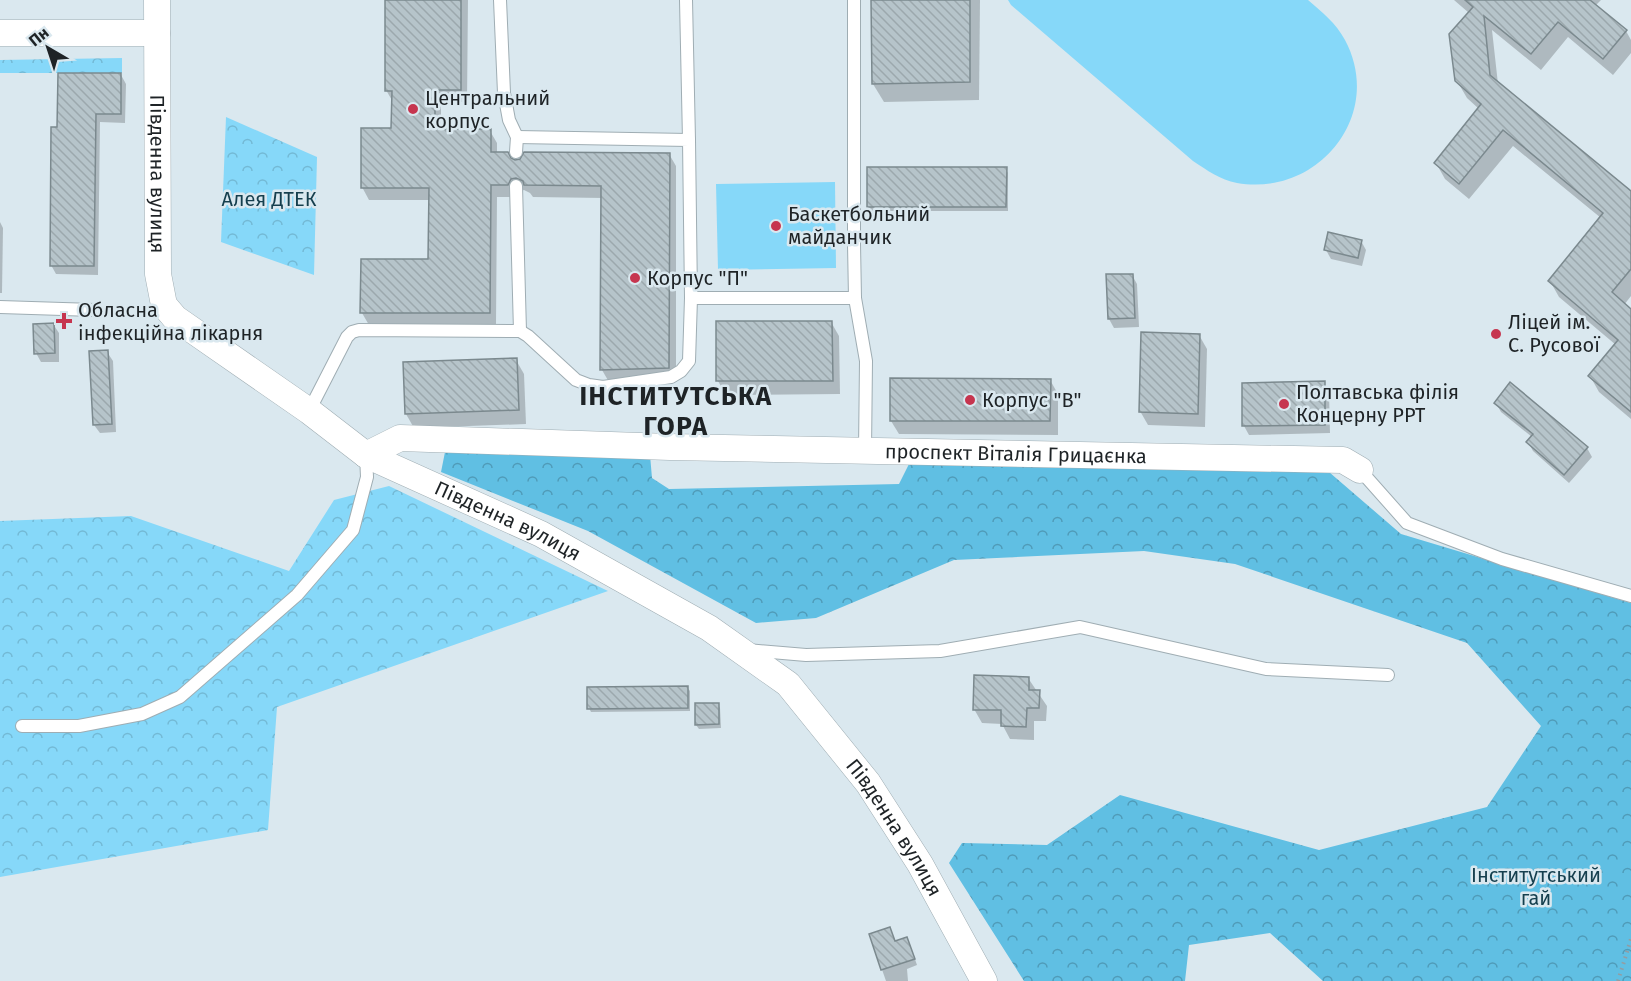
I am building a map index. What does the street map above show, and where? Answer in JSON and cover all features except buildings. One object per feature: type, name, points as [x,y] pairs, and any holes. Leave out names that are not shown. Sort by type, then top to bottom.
[{"type":"street","name":"Південна вулиця","points":[[157,0],[158,274],[164,305],[175,318],[309,411],[366,455],[541,534],[709,628],[788,684],[868,783],[920,864],[984,981]]},
{"type":"street","points":[[0,33],[157,33]]},
{"type":"street","name":"проспект Віталія Грицаєнка","points":[[366,455],[400,438],[670,447],[1343,460],[1360,470]]},
{"type":"lane","points":[[500,0],[504,93],[509,120],[517,137],[516,153]]},
{"type":"lane","points":[[309,411],[347,337],[352,332],[520,331],[576,380],[603,387],[670,377],[681,372],[689,361],[691,298],[686,0]]},
{"type":"lane","points":[[854,0],[855,298],[866,362],[865,451]]},
{"type":"lane","points":[[517,137],[689,140]]},
{"type":"lane","points":[[516,186],[520,331]]},
{"type":"lane","points":[[691,298],[855,298]]},
{"type":"lane","points":[[0,307],[94,310]]},
{"type":"lane","points":[[22,726],[79,726],[142,714],[180,697],[297,595],[353,530],[367,477],[366,455]]},
{"type":"lane","name":"проспект Віталія Грицаєнка","points":[[1360,470],[1407,523],[1502,559],[1631,596]]},
{"type":"lane","points":[[740,650],[806,655],[940,651],[1080,627],[1266,669],[1388,675]]},
{"type":"path","points":[[1618,981],[1631,939]]},
{"type":"green space","points":[[1008,0],[1308,0],[1337,28],[1345,40],[1355,68],[1356,96],[1350,122],[1336,145],[1317,164],[1294,177],[1267,184],[1237,183],[1225,180],[1193,161],[1011,5]]},
{"type":"green space","points":[[122,58],[122,73],[0,73],[0,60]]},
{"type":"green space","name":"Алея ДТЕК","points":[[226,117],[317,157],[314,275],[221,242]]},
{"type":"green space","name":"Баскетбольний майданчик","points":[[835,182],[836,268],[718,270],[716,184]]},
{"type":"green space","name":"Інститутський гай","points":[[446,447],[650,455],[652,478],[669,489],[899,484],[910,462],[1329,472],[1401,534],[1631,603],[1631,981],[1323,981],[1270,933],[1189,945],[1185,981],[1024,981],[949,863],[962,843],[1047,845],[1120,795],[1319,850],[1487,807],[1541,726],[1467,643],[1235,564],[1144,551],[954,560],[816,618],[756,623],[588,531],[441,472]]},
{"type":"green space","points":[[389,486],[608,591],[277,707],[268,830],[0,877],[0,521],[131,516],[289,571],[334,500]]},
{"type":"place","name":"Центральний корпус","points":[[413,109]]},
{"type":"place","name":"Баскетбольний майданчик","points":[[776,226]]},
{"type":"place","name":"Корпус \"П\"","points":[[635,278]]},
{"type":"place","name":"Обласна інфекційна лікарня","points":[[64,321]]},
{"type":"place","name":"Ліцей ім. С. Русової","points":[[1496,334]]},
{"type":"place","name":"Корпус \"В\"","points":[[970,400]]},
{"type":"place","name":"Полтавська філія Концерну РРТ","points":[[1284,404]]},
{"type":"district","name":"ІНСТИТУТСЬКА ГОРА","points":[[676,411]]}]
